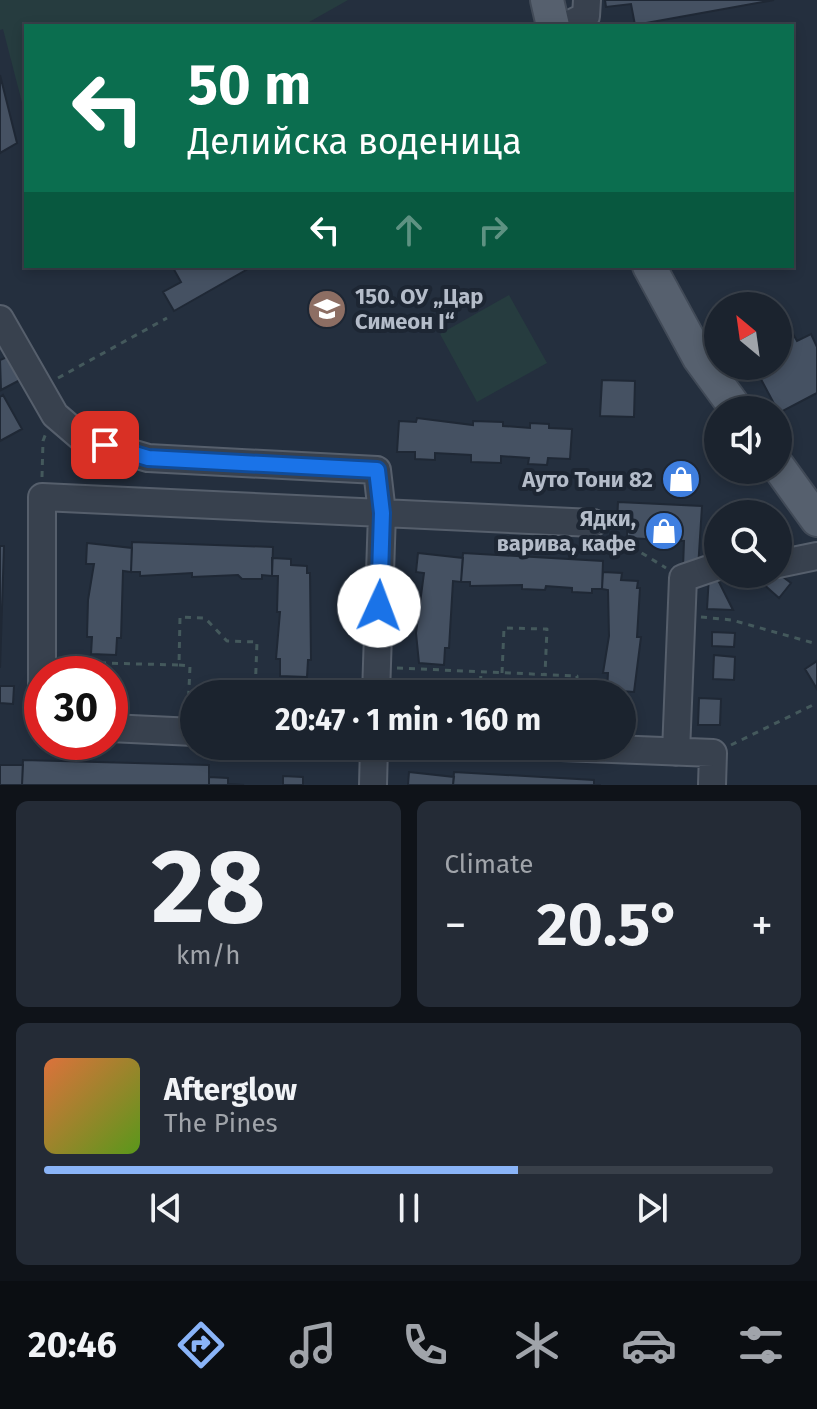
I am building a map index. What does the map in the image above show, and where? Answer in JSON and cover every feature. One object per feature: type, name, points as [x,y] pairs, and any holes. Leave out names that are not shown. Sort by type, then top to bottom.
[{"type":"main road","points":[[547,0],[553,24]]},
{"type":"main road","points":[[650,268],[699,358],[727,396]]},
{"type":"main road","points":[[791,484],[817,520]]},
{"type":"street","points":[[570,24],[586,16],[587,0]]},
{"type":"street","points":[[0,319],[37,389],[55,415],[83,439],[148,458],[377,470],[382,513],[376,680]]},
{"type":"street","points":[[40,656],[42,497],[593,523]]},
{"type":"street","points":[[792,561],[817,556]]},
{"type":"street","points":[[676,752],[683,578],[704,571]]},
{"type":"street","points":[[128,729],[180,731]]},
{"type":"street","points":[[636,750],[713,753],[712,785]]},
{"type":"street","points":[[373,785],[374,760]]},
{"type":"path","points":[[37,389],[167,318]]},
{"type":"path","points":[[42,497],[43,441],[55,415]]},
{"type":"path","points":[[593,523],[683,578]]},
{"type":"path","points":[[682,615],[732,620],[817,644]]},
{"type":"path","points":[[179,665],[180,617],[205,618],[227,641],[257,642],[256,680]]},
{"type":"path","points":[[502,673],[504,628],[547,629],[545,675]]},
{"type":"path","points":[[128,664],[190,666],[190,680]]},
{"type":"path","points":[[397,680],[481,672],[577,676],[577,680]]},
{"type":"path","points":[[481,672],[481,680]]},
{"type":"path","points":[[713,753],[817,703]]},
{"type":"green space","points":[[0,0],[348,0],[306,24],[24,24],[24,110],[3,29],[0,30]]},
{"type":"green space","points":[[509,295],[547,363],[477,402],[440,334]]},
{"type":"building","points":[[605,0],[774,0],[641,24],[635,24],[631,4],[606,7]]},
{"type":"building","points":[[0,75],[17,143],[0,153]]},
{"type":"building","points":[[173,268],[249,268],[174,311],[163,292],[181,282]]},
{"type":"building","points":[[792,332],[797,341],[811,334],[817,347],[817,393],[792,406],[792,396],[770,396],[761,380],[792,380]]},
{"type":"building","points":[[7,357],[20,380],[1,390],[0,360]]},
{"type":"building","points":[[602,380],[635,381],[634,417],[600,416]]},
{"type":"building","points":[[3,395],[22,429],[0,441],[0,397]]},
{"type":"building","points":[[417,418],[473,425],[473,421],[503,422],[503,426],[530,428],[530,423],[549,424],[549,428],[572,429],[570,459],[548,458],[547,465],[528,464],[529,458],[501,456],[501,463],[471,462],[471,455],[435,453],[435,460],[415,459],[415,452],[397,452],[399,421],[416,422]]},
{"type":"building","name":"Ядки, варива, кафе","points":[[618,502],[702,506],[698,569],[683,568],[684,541],[627,538],[627,524],[617,524]]},
{"type":"building","points":[[132,542],[273,547],[272,576],[242,579],[238,575],[192,577],[192,573],[140,576],[140,572],[131,572]]},
{"type":"building","points":[[87,543],[132,548],[131,572],[123,571],[121,638],[117,638],[116,655],[91,654],[92,637],[87,637],[88,600],[94,564],[86,564]]},
{"type":"building","points":[[0,546],[4,546],[0,668]]},
{"type":"building","points":[[418,553],[463,558],[461,582],[453,581],[449,648],[445,648],[444,665],[419,663],[416,633],[424,573],[416,572]]},
{"type":"building","points":[[463,553],[603,561],[602,589],[592,589],[592,593],[546,586],[545,590],[522,589],[522,585],[470,586],[470,582],[461,582]]},
{"type":"building","points":[[272,558],[291,559],[291,565],[307,566],[307,573],[310,573],[311,660],[308,660],[307,677],[280,676],[280,659],[276,659],[280,612],[277,612],[278,576],[272,576]]},
{"type":"building","points":[[603,572],[622,573],[621,580],[638,581],[637,637],[641,637],[636,680],[608,680],[608,673],[603,673],[609,636],[608,590],[602,589]]},
{"type":"building","points":[[708,588],[722,588],[733,610],[707,609]]},
{"type":"building","points":[[768,588],[787,588],[779,598]]},
{"type":"building","points":[[712,632],[735,633],[734,647],[712,646]]},
{"type":"building","points":[[714,655],[735,657],[734,680],[713,679]]},
{"type":"building","points":[[817,661],[817,689],[805,669]]},
{"type":"building","points":[[0,686],[14,686],[13,704],[0,703]]},
{"type":"building","points":[[699,698],[721,699],[720,725],[698,725]]},
{"type":"building","points":[[23,760],[209,765],[209,785],[22,785]]},
{"type":"building","points":[[0,765],[23,765],[22,785],[0,785]]},
{"type":"building","points":[[409,772],[454,777],[453,785],[408,785]]},
{"type":"building","points":[[454,772],[594,780],[594,785],[453,785]]},
{"type":"building","points":[[283,776],[303,777],[303,785],[283,785]]},
{"type":"building","points":[[209,777],[228,778],[228,784],[244,785],[209,785]]},
{"type":"place","name":"150. ОУ „Цар Симеон I“","points":[[327,309]]},
{"type":"place","name":"Ауто Тони 82","points":[[681,479]]},
{"type":"place","name":"Ядки, варива, кафе","points":[[664,531]]},
{"type":"route","points":[[105,445],[148,458],[377,470],[382,513],[379,606]]}]
